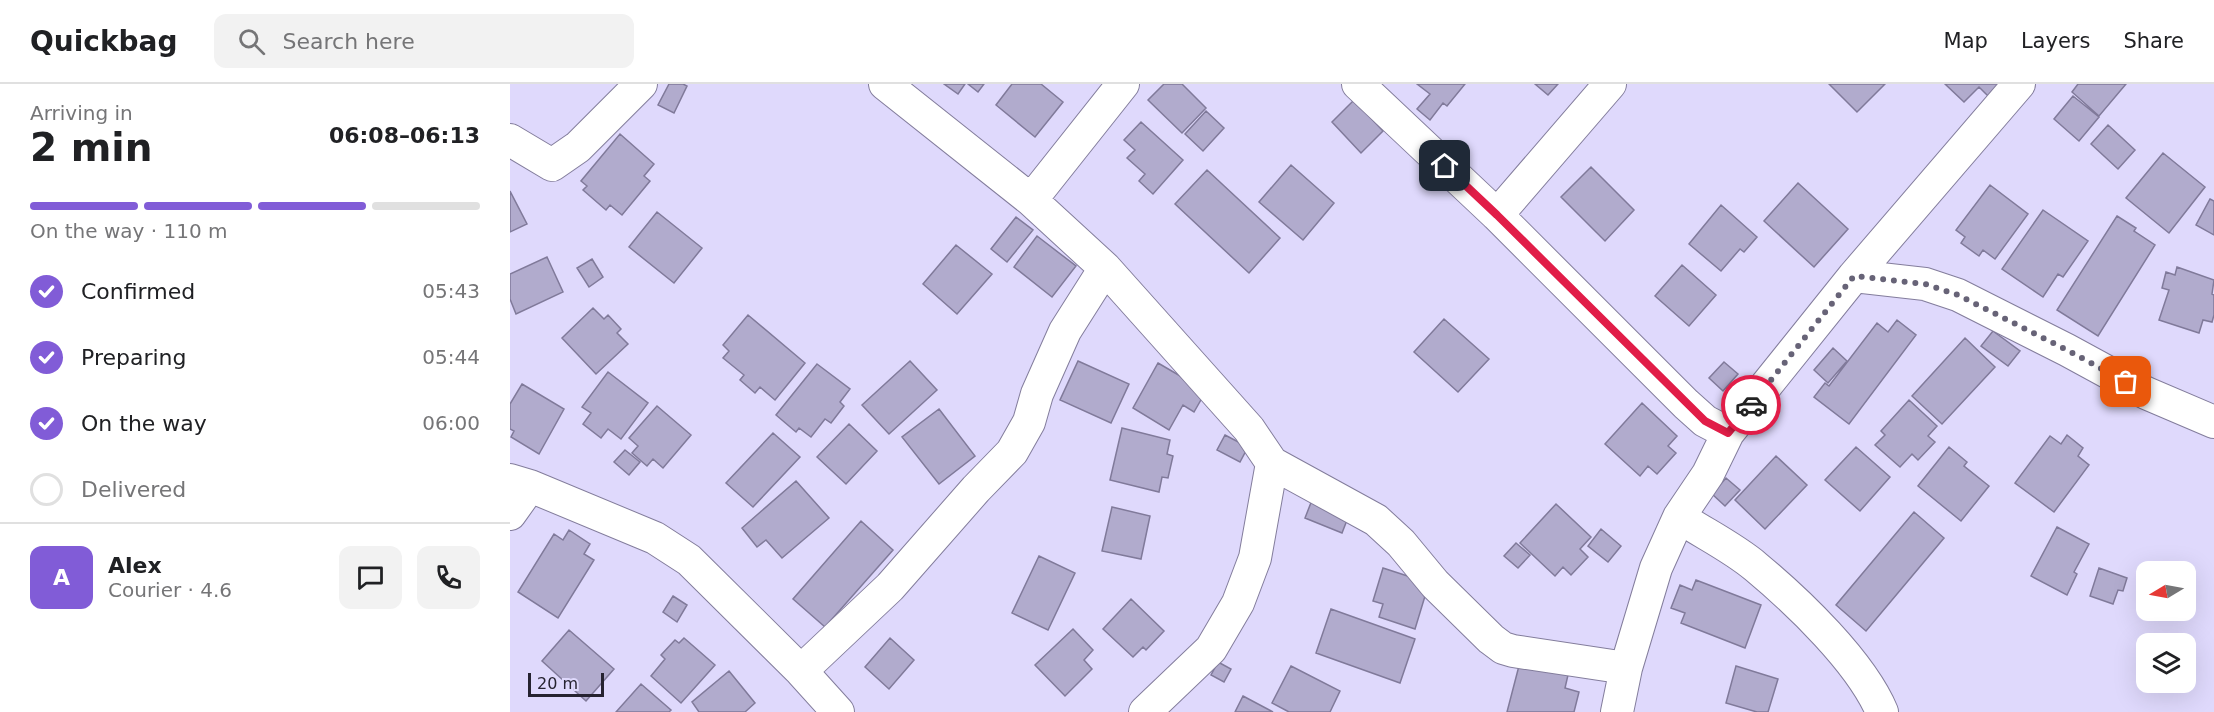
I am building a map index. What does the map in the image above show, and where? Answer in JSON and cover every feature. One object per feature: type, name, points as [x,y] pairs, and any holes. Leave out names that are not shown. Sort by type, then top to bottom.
[{"type":"street","points":[[510,140],[552,165],[578,147],[641,84]]},
{"type":"street","points":[[885,84],[1030,200],[1105,268],[1249,429],[1272,463],[1376,520],[1401,543],[1435,584],[1491,639],[1503,648],[1514,651],[1626,668]]},
{"type":"street","points":[[1030,200],[1123,84]]},
{"type":"street","points":[[1358,84],[1497,215],[1686,404],[1705,421],[1728,433]]},
{"type":"street","points":[[1497,215],[1610,84]]},
{"type":"street","points":[[1617,712],[1626,668],[1656,568],[1679,518],[1708,474],[1728,433],[1854,276],[2019,84]]},
{"type":"street","points":[[801,671],[890,587],[976,489],[1012,453],[1029,422],[1037,394],[1065,331],[1105,268]]},
{"type":"street","points":[[1854,276],[1925,284],[1958,295],[2146,393],[2214,422]]},
{"type":"street","points":[[1145,712],[1211,649],[1238,603],[1255,558],[1272,463]]},
{"type":"street","points":[[510,514],[520,483],[655,538],[680,555],[723,592],[801,671],[828,708]]},
{"type":"street","points":[[1679,518],[1755,566],[1832,639],[1876,699],[1882,712]]},
{"type":"building","points":[[669,84],[687,86],[674,113],[658,105]]},
{"type":"building","points":[[944,84],[965,84],[958,94]]},
{"type":"building","points":[[968,84],[984,84],[978,92]]},
{"type":"building","points":[[1012,84],[1041,84],[1063,102],[1035,137],[996,105]]},
{"type":"building","points":[[1164,84],[1182,84],[1206,108],[1182,133],[1148,100]]},
{"type":"building","points":[[1417,84],[1465,84],[1447,106],[1443,103],[1430,120],[1417,109],[1430,94]]},
{"type":"building","points":[[1535,84],[1558,84],[1548,95]]},
{"type":"building","points":[[1829,84],[1885,84],[1857,112]]},
{"type":"building","points":[[1945,84],[2001,84],[1989,97],[1979,87],[1964,102]]},
{"type":"building","points":[[2078,84],[2126,84],[2099,116],[2072,92]]},
{"type":"building","points":[[2073,96],[2099,117],[2079,141],[2054,119]]},
{"type":"building","points":[[1354,100],[1383,131],[1361,153],[1332,122]]},
{"type":"building","points":[[1206,111],[1224,128],[1203,151],[1185,134]]},
{"type":"building","points":[[1141,122],[1183,160],[1153,194],[1139,181],[1145,174],[1127,158],[1135,150],[1124,140]]},
{"type":"building","points":[[2108,125],[2135,150],[2118,169],[2091,144]]},
{"type":"building","points":[[620,134],[654,164],[644,176],[650,181],[622,215],[610,205],[606,210],[583,190],[587,186],[581,181]]},
{"type":"building","points":[[2163,153],[2205,187],[2169,233],[2126,198]]},
{"type":"building","points":[[1291,165],[1334,203],[1303,240],[1259,202]]},
{"type":"building","points":[[1591,167],[1634,210],[1605,241],[1561,197]]},
{"type":"building","points":[[1207,170],[1280,238],[1249,273],[1175,204]]},
{"type":"building","points":[[1798,183],[1848,229],[1814,267],[1764,221]]},
{"type":"building","points":[[1990,185],[2028,214],[1995,259],[1983,250],[1979,256],[1961,243],[1965,237],[1956,230]]},
{"type":"building","points":[[510,191],[527,224],[510,232]]},
{"type":"building","points":[[2210,199],[2214,201],[2214,235],[2196,225]]},
{"type":"building","points":[[1721,205],[1757,237],[1744,252],[1740,249],[1721,271],[1689,244]]},
{"type":"building","points":[[2043,210],[2088,241],[2063,277],[2058,274],[2043,297],[2002,269]]},
{"type":"building","points":[[657,212],[702,248],[674,283],[629,247]]},
{"type":"building","points":[[2117,216],[2136,228],[2134,231],[2155,245],[2098,336],[2057,310]]},
{"type":"building","points":[[1016,217],[1033,230],[1007,262],[991,249]]},
{"type":"building","points":[[1037,236],[1076,266],[1052,297],[1014,267]]},
{"type":"building","points":[[956,245],[992,274],[957,314],[923,284]]},
{"type":"building","points":[[547,257],[563,292],[516,314],[510,299],[510,274]]},
{"type":"building","points":[[592,259],[603,277],[589,287],[577,268]]},
{"type":"building","points":[[1682,265],[1716,295],[1689,326],[1655,296]]},
{"type":"building","points":[[2177,267],[2214,280],[2212,294],[2214,295],[2214,315],[2212,322],[2203,320],[2199,333],[2159,320],[2169,290],[2162,288],[2166,272],[2175,275]]},
{"type":"building","points":[[593,308],[604,319],[608,315],[621,329],[617,333],[628,344],[596,374],[562,338]]},
{"type":"building","points":[[748,315],[805,363],[775,400],[760,387],[755,393],[740,380],[744,375],[723,358],[729,351],[723,345]]},
{"type":"building","points":[[1444,319],[1489,359],[1458,392],[1414,352]]},
{"type":"building","points":[[1897,320],[1916,335],[1849,424],[1814,397],[1825,383],[1829,386],[1877,323],[1888,332]]},
{"type":"building","points":[[1993,331],[2020,351],[2008,366],[1981,346]]},
{"type":"building","points":[[1965,338],[1995,367],[1942,424],[1912,396]]},
{"type":"building","points":[[1833,348],[1847,361],[1828,383],[1814,370]]},
{"type":"building","points":[[910,361],[937,390],[889,434],[862,405]]},
{"type":"building","points":[[1078,361],[1129,384],[1111,423],[1060,400]]},
{"type":"building","points":[[1724,362],[1738,374],[1723,391],[1709,378]]},
{"type":"building","points":[[1158,363],[1206,391],[1194,412],[1183,405],[1169,430],[1133,408]]},
{"type":"building","points":[[817,364],[850,389],[840,402],[844,406],[831,423],[825,419],[811,437],[799,428],[796,432],[776,415]]},
{"type":"building","points":[[608,372],[648,403],[621,439],[608,429],[601,438],[583,424],[591,413],[582,407]]},
{"type":"building","points":[[522,384],[564,409],[539,454],[511,437],[514,431],[510,429],[510,404]]},
{"type":"building","points":[[1909,400],[1937,426],[1928,436],[1935,442],[1918,460],[1912,454],[1900,467],[1875,445],[1885,435],[1881,431]]},
{"type":"building","points":[[1642,403],[1677,436],[1668,446],[1676,453],[1657,474],[1648,466],[1640,476],[1605,444]]},
{"type":"building","points":[[657,406],[691,435],[663,468],[653,459],[647,466],[632,453],[638,446],[629,438]]},
{"type":"building","points":[[939,409],[975,456],[939,484],[902,437]]},
{"type":"building","points":[[849,424],[877,451],[846,484],[817,457]]},
{"type":"building","points":[[1122,428],[1170,440],[1167,454],[1173,456],[1168,478],[1162,477],[1159,492],[1110,480]]},
{"type":"building","points":[[773,433],[800,457],[753,507],[726,483]]},
{"type":"building","points":[[1225,435],[1248,447],[1240,462],[1217,450]]},
{"type":"building","points":[[2067,435],[2083,448],[2078,456],[2089,465],[2054,512],[2015,483],[2050,436],[2061,444]]},
{"type":"building","points":[[1856,447],[1890,477],[1860,511],[1825,480]]},
{"type":"building","points":[[1949,447],[1967,462],[1964,466],[1989,486],[1961,521],[1918,486]]},
{"type":"building","points":[[625,450],[640,462],[629,475],[614,462]]},
{"type":"building","points":[[1776,456],[1807,485],[1765,529],[1735,500]]},
{"type":"building","points":[[1726,478],[1740,490],[1725,506],[1712,494]]},
{"type":"building","points":[[796,481],[829,518],[782,558],[766,540],[757,547],[742,528]]},
{"type":"building","points":[[1312,500],[1349,515],[1342,533],[1305,518]]},
{"type":"building","points":[[1556,504],[1591,537],[1580,549],[1588,557],[1571,575],[1563,567],[1555,576],[1520,543]]},
{"type":"building","points":[[1112,507],[1150,516],[1141,559],[1102,551]]},
{"type":"building","points":[[1914,512],[1944,538],[1866,631],[1836,605]]},
{"type":"building","points":[[861,521],[893,550],[825,627],[793,599]]},
{"type":"building","points":[[2057,527],[2089,544],[2074,572],[2077,574],[2067,595],[2031,576]]},
{"type":"building","points":[[1601,529],[1621,546],[1608,562],[1588,546]]},
{"type":"building","points":[[569,530],[590,544],[584,554],[594,560],[558,618],[518,592],[554,534],[563,540]]},
{"type":"building","points":[[1516,543],[1530,555],[1518,568],[1504,556]]},
{"type":"building","points":[[1039,556],[1075,573],[1048,630],[1012,613]]},
{"type":"building","points":[[1383,568],[1429,583],[1415,629],[1379,617],[1383,604],[1373,601]]},
{"type":"building","points":[[2099,568],[2127,578],[2123,591],[2118,590],[2113,604],[2090,596]]},
{"type":"building","points":[[1696,580],[1761,605],[1745,648],[1681,623],[1685,613],[1671,608],[1680,585],[1692,590]]},
{"type":"building","points":[[673,596],[687,605],[677,622],[663,612]]},
{"type":"building","points":[[1131,599],[1164,631],[1146,650],[1143,647],[1133,657],[1103,629]]},
{"type":"building","points":[[1331,609],[1415,639],[1400,683],[1316,653]]},
{"type":"building","points":[[1073,629],[1093,650],[1084,660],[1092,669],[1065,696],[1035,665]]},
{"type":"building","points":[[569,630],[614,669],[586,701],[542,661]]},
{"type":"building","points":[[684,638],[715,665],[681,703],[651,676],[665,659],[661,655],[675,640],[679,643]]},
{"type":"building","points":[[890,638],[914,660],[889,689],[865,667]]},
{"type":"building","points":[[1218,662],[1231,669],[1224,682],[1211,675]]},
{"type":"building","points":[[1520,662],[1568,675],[1565,688],[1579,692],[1574,712],[1507,712]]},
{"type":"building","points":[[1291,666],[1340,691],[1330,712],[1289,712],[1272,703]]},
{"type":"building","points":[[1736,666],[1778,679],[1768,712],[1757,712],[1726,703]]},
{"type":"building","points":[[729,671],[755,703],[745,712],[699,712],[692,702]]},
{"type":"building","points":[[641,684],[671,710],[669,712],[616,712]]},
{"type":"building","points":[[1243,696],[1273,712],[1235,712]]},
{"type":"way so far","points":[[1751,405],[1854,276],[1925,284],[1958,295],[2126,382]]},
{"type":"route","points":[[1445,166],[1705,421],[1728,433],[1751,405]]}]
